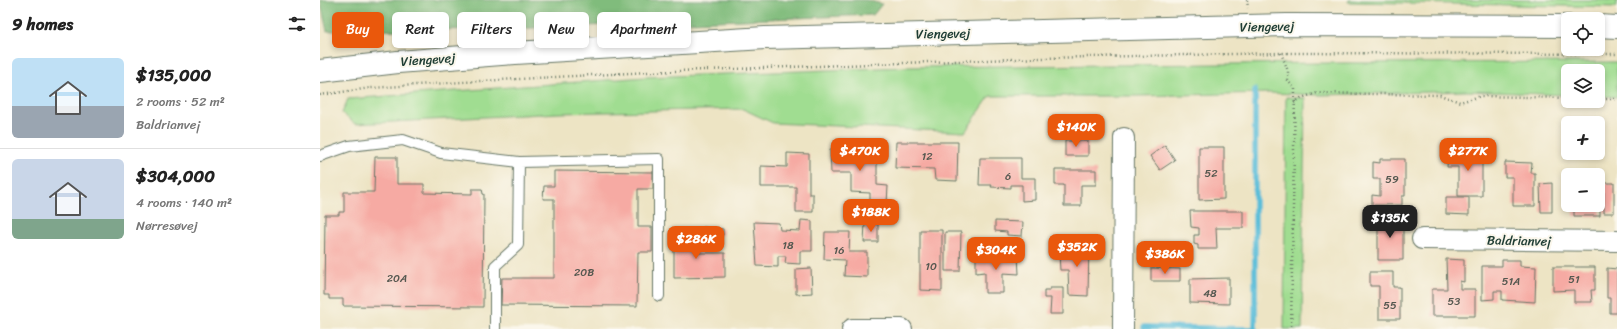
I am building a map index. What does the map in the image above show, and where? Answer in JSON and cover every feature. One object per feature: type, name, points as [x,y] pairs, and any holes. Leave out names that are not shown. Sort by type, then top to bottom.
[{"type":"street","name":"Viengevej","points":[[320,71],[398,62],[515,53],[765,38],[1287,25],[1561,26]]},
{"type":"street","points":[[1605,26],[1617,27]]},
{"type":"street","points":[[1123,329],[1124,138]]},
{"type":"street","name":"Baldrianvej","points":[[1422,239],[1617,241]]},
{"type":"street","points":[[852,329],[902,329]]},
{"type":"lane","points":[[320,156],[349,146],[403,140],[441,153],[518,162],[659,159],[659,296]]},
{"type":"lane","points":[[495,329],[495,266],[518,245],[518,162]]},
{"type":"path","points":[[320,95],[371,88],[649,72],[1033,58],[1281,53],[1617,54]]},
{"type":"path","points":[[1281,53],[1288,71],[1288,81],[1295,89],[1291,329]]},
{"type":"path","points":[[1294,104],[1301,98],[1317,93],[1440,96],[1460,102],[1481,96],[1561,98]]},
{"type":"path","points":[[1605,99],[1617,99]]},
{"type":"green space","points":[[320,0],[866,0],[882,4],[873,15],[691,22],[691,12],[597,12],[597,26],[589,26],[589,12],[534,12],[534,28],[526,28],[526,12],[457,12],[457,30],[449,30],[449,12],[392,12],[392,30],[384,30],[384,12],[332,12],[332,31],[327,31]]},
{"type":"green space","points":[[1349,0],[1617,0],[1617,7],[1348,2]]},
{"type":"green space","points":[[1617,62],[1617,97],[1605,96],[1605,64],[1561,64],[1561,95],[1467,91],[1320,95],[1269,93],[1137,96],[990,96],[965,132],[773,123],[743,109],[559,113],[355,124],[342,113],[348,99],[646,77],[906,67]]},
{"type":"green space","points":[[1286,97],[1305,98],[1302,329],[1284,329]]},
{"type":"building","points":[[1065,141],[1088,141],[1088,156],[1065,156]]},
{"type":"building","points":[[896,142],[958,142],[957,181],[935,180],[934,169],[895,168]]},
{"type":"building","points":[[1165,145],[1175,160],[1160,170],[1150,156]]},
{"type":"building","points":[[1199,147],[1224,147],[1224,199],[1199,200]]},
{"type":"building","points":[[830,149],[877,149],[877,185],[888,186],[887,203],[870,203],[870,193],[851,192],[851,173],[831,173]]},
{"type":"building","points":[[1459,151],[1482,152],[1482,196],[1458,196],[1458,167],[1447,167],[1448,153],[1459,153]]},
{"type":"building","points":[[787,153],[809,154],[809,194],[813,194],[813,212],[796,212],[796,187],[761,187],[761,166],[787,167]]},
{"type":"building","points":[[375,157],[397,157],[397,184],[424,184],[424,193],[472,194],[472,189],[482,189],[484,194],[483,307],[343,306],[343,299],[329,299],[329,295],[324,295],[325,215],[339,215],[339,212],[344,212],[344,192],[374,192]]},
{"type":"building","points":[[980,158],[1021,158],[1021,178],[1035,178],[1035,200],[1022,201],[1022,185],[1011,185],[1011,188],[991,187],[992,185],[979,185]]},
{"type":"building","points":[[1380,159],[1405,159],[1405,196],[1402,196],[1402,205],[1372,205],[1372,195],[1380,196],[1380,179],[1373,179],[1373,162],[1380,163]]},
{"type":"building","points":[[1505,162],[1532,163],[1531,173],[1535,173],[1535,206],[1513,206],[1513,177],[1505,177]]},
{"type":"building","points":[[1055,170],[1096,170],[1096,185],[1081,185],[1081,206],[1064,206],[1064,185],[1055,185]]},
{"type":"building","points":[[554,171],[653,172],[653,189],[638,189],[638,227],[652,227],[652,252],[638,252],[637,306],[501,305],[502,278],[554,278],[554,199],[543,199],[544,186],[554,186]]},
{"type":"building","points":[[1552,183],[1552,212],[1541,212],[1540,184]]},
{"type":"building","points":[[1605,183],[1614,183],[1614,213],[1604,213]]},
{"type":"building","points":[[1446,197],[1469,197],[1469,215],[1446,214]]},
{"type":"building","points":[[1190,211],[1243,211],[1243,228],[1216,228],[1217,249],[1198,249],[1198,245],[1194,244],[1194,235],[1199,235],[1199,228],[1191,227]]},
{"type":"building","points":[[1574,212],[1600,212],[1600,216],[1574,216]]},
{"type":"building","points":[[1378,218],[1403,218],[1403,260],[1378,260]]},
{"type":"building","points":[[801,220],[812,221],[812,251],[800,251],[800,264],[785,263],[786,256],[778,256],[778,267],[757,266],[754,222],[779,223],[780,230],[800,231]]},
{"type":"building","points":[[995,221],[1023,222],[1022,236],[1007,235],[1007,232],[995,231]]},
{"type":"building","points":[[865,223],[878,224],[878,242],[864,242]]},
{"type":"building","points":[[703,227],[723,229],[723,235],[704,237]]},
{"type":"building","points":[[920,230],[942,230],[942,291],[920,290]]},
{"type":"building","points":[[825,232],[850,232],[849,252],[867,252],[867,277],[844,276],[845,260],[824,259]]},
{"type":"building","points":[[945,232],[961,232],[960,271],[945,271]]},
{"type":"building","points":[[674,235],[697,235],[697,253],[725,253],[725,277],[674,278]]},
{"type":"building","points":[[978,240],[1001,241],[1001,246],[988,246],[987,252],[977,251]]},
{"type":"building","points":[[1069,243],[1089,243],[1088,296],[1069,295],[1068,270],[1060,270],[1059,253],[1069,253]]},
{"type":"building","points":[[988,254],[987,259],[1001,260],[1002,255],[1018,255],[1019,274],[1003,273],[1003,293],[985,293],[985,272],[976,273],[976,255]]},
{"type":"building","points":[[1446,259],[1464,260],[1464,282],[1460,281],[1460,289],[1475,289],[1475,316],[1432,316],[1432,289],[1447,289]]},
{"type":"building","points":[[1502,260],[1520,260],[1520,266],[1536,267],[1535,302],[1502,300],[1502,291],[1494,291],[1494,299],[1482,300],[1482,266],[1502,266]]},
{"type":"building","points":[[1553,267],[1595,267],[1595,290],[1591,290],[1592,302],[1574,302],[1574,290],[1553,291]]},
{"type":"building","points":[[811,268],[812,293],[796,294],[796,269]]},
{"type":"building","points":[[1151,268],[1180,269],[1180,281],[1151,281]]},
{"type":"building","points":[[1607,268],[1617,269],[1617,313],[1610,313],[1610,298],[1607,298]]},
{"type":"building","points":[[1370,272],[1393,272],[1393,287],[1400,287],[1400,319],[1379,319],[1379,286],[1370,286]]},
{"type":"building","points":[[1229,278],[1229,304],[1190,303],[1190,279]]},
{"type":"building","points":[[1050,288],[1063,288],[1063,314],[1050,314],[1051,298],[1044,298],[1044,290],[1050,290]]},
{"type":"waterway","points":[[1255,90],[1255,329]]},
{"type":"waterway","points":[[1144,327],[1255,329]]}]
